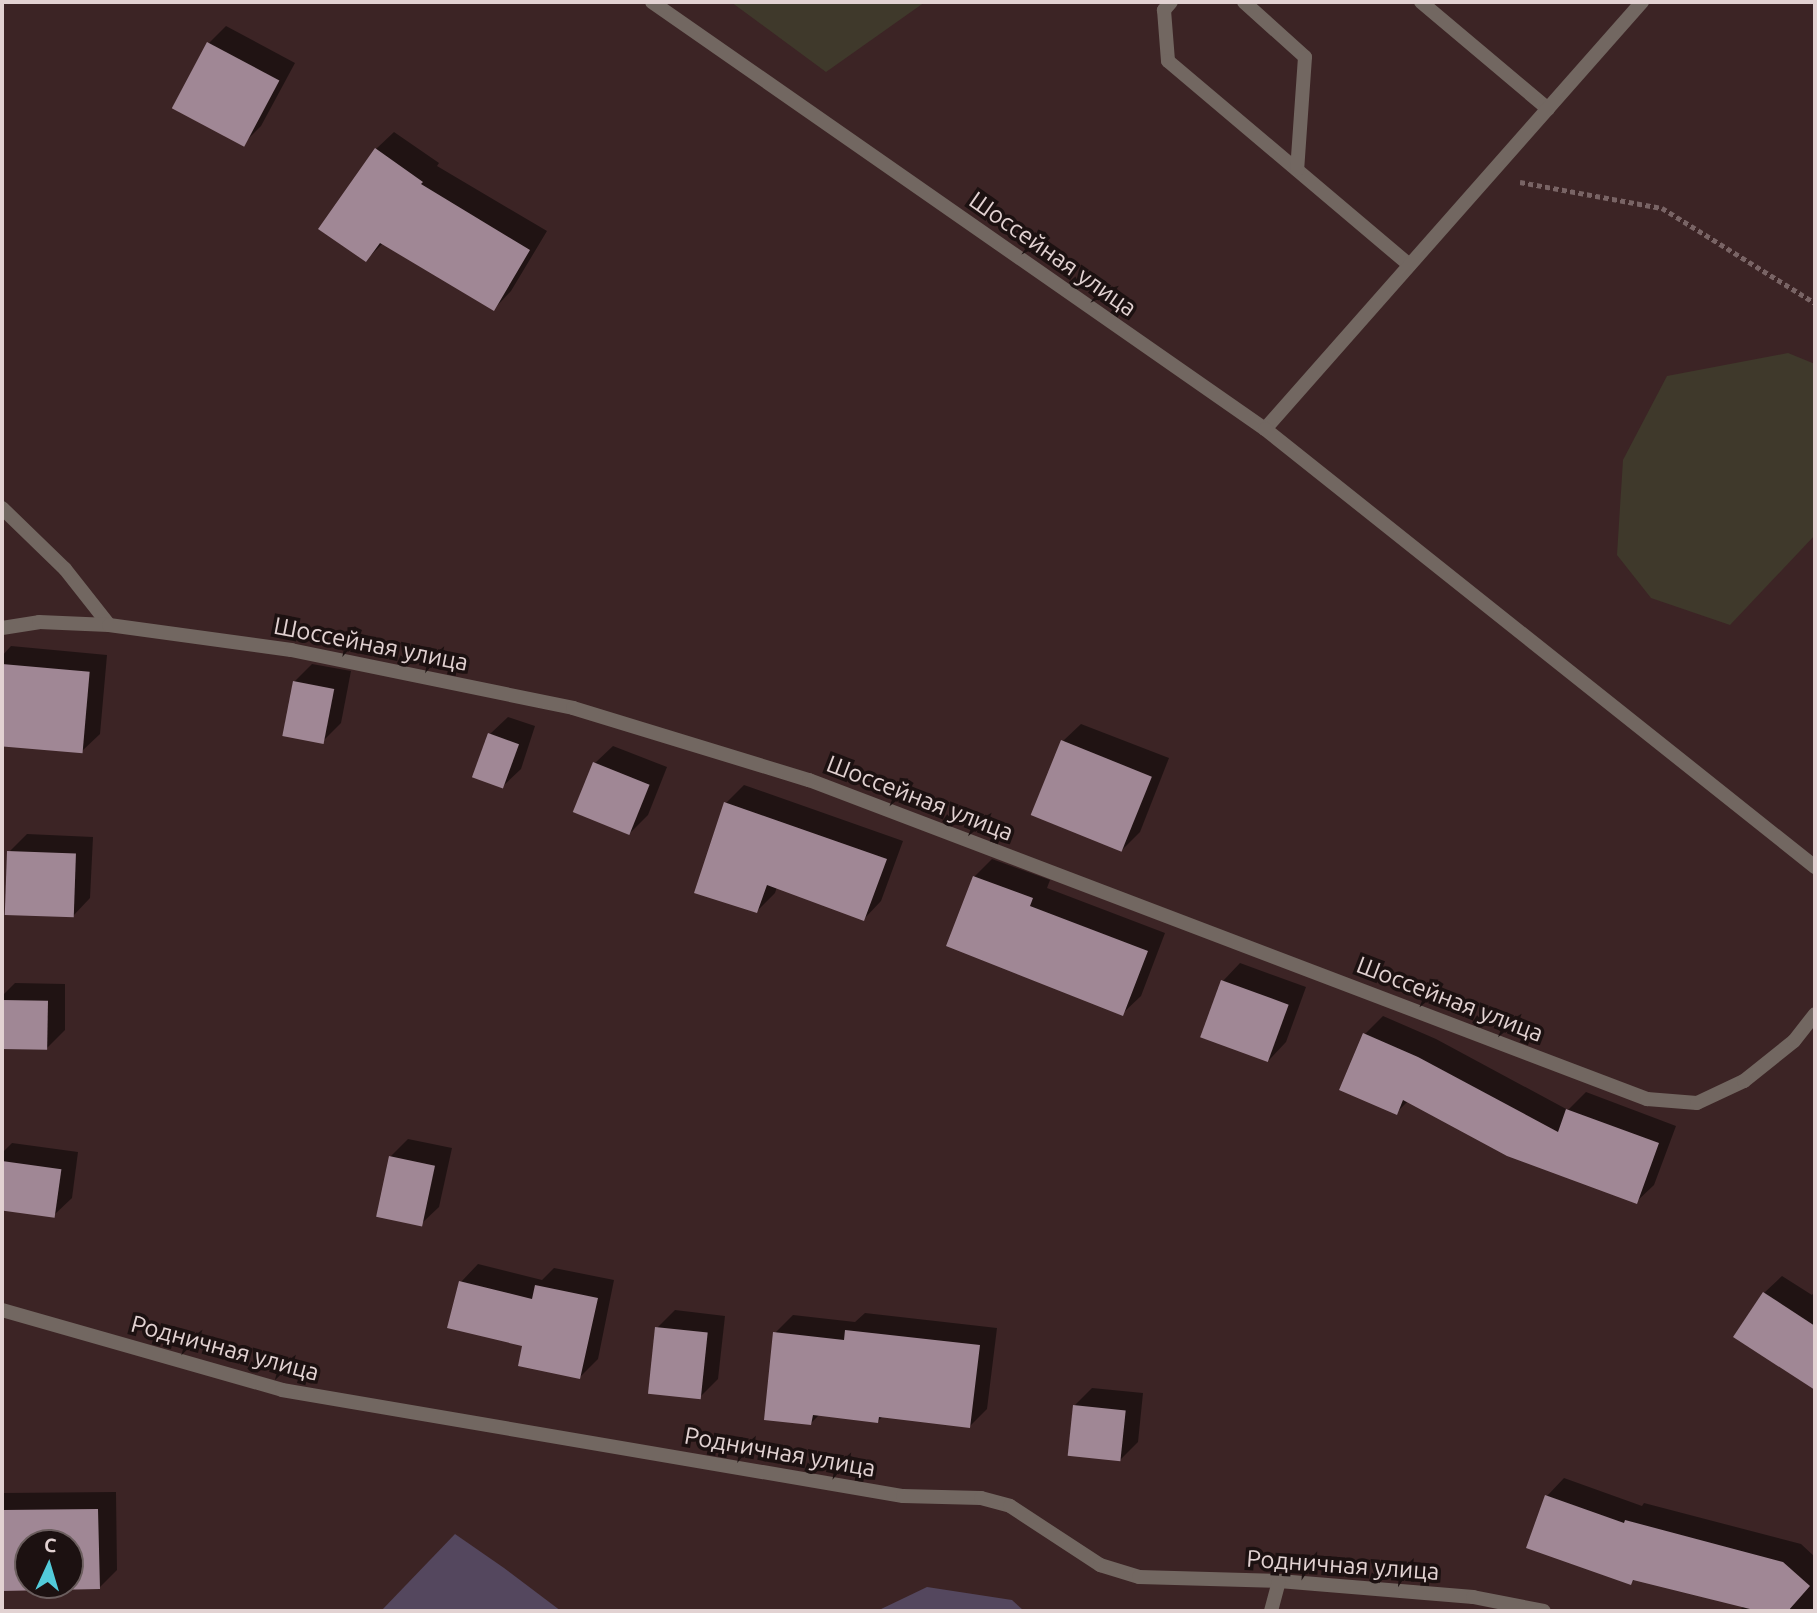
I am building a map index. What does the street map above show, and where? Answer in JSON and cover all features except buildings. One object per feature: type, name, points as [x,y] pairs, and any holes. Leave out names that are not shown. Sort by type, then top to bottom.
[{"type":"street","name":"Шоссейная улица","points":[[652,2],[1265,429],[1815,867]]},
{"type":"street","points":[[1171,2],[1164,10],[1168,61],[1409,265]]},
{"type":"street","points":[[1244,2],[1305,57],[1297,170]]},
{"type":"street","points":[[1421,2],[1548,109]]},
{"type":"street","points":[[1265,429],[1642,2]]},
{"type":"street","points":[[2,508],[65,569],[109,625]]},
{"type":"street","name":"Шоссейная улица","points":[[2,628],[39,622],[109,625],[291,650],[573,708],[783,772],[1647,1099],[1697,1103],[1744,1081],[1794,1041],[1815,1014]]},
{"type":"street","name":"Родничная улица","points":[[2,1310],[282,1390],[902,1496],[981,1498],[1010,1506],[1100,1565],[1139,1577],[1279,1581],[1473,1597],[1544,1611]]},
{"type":"street","points":[[1271,1611],[1279,1581]]},
{"type":"path","points":[[1488,176],[1662,208],[1815,303]]},
{"type":"shaded area","points":[[731,2],[925,2],[826,72]]},
{"type":"shaded area","points":[[1788,353],[1815,364],[1815,535],[1730,625],[1651,598],[1617,555],[1623,460],[1667,376]]},
{"type":"shaded area","points":[[455,1534],[504,1568],[561,1611],[381,1611]]},
{"type":"shaded area","points":[[927,1587],[1012,1600],[1024,1611],[877,1611]]}]
